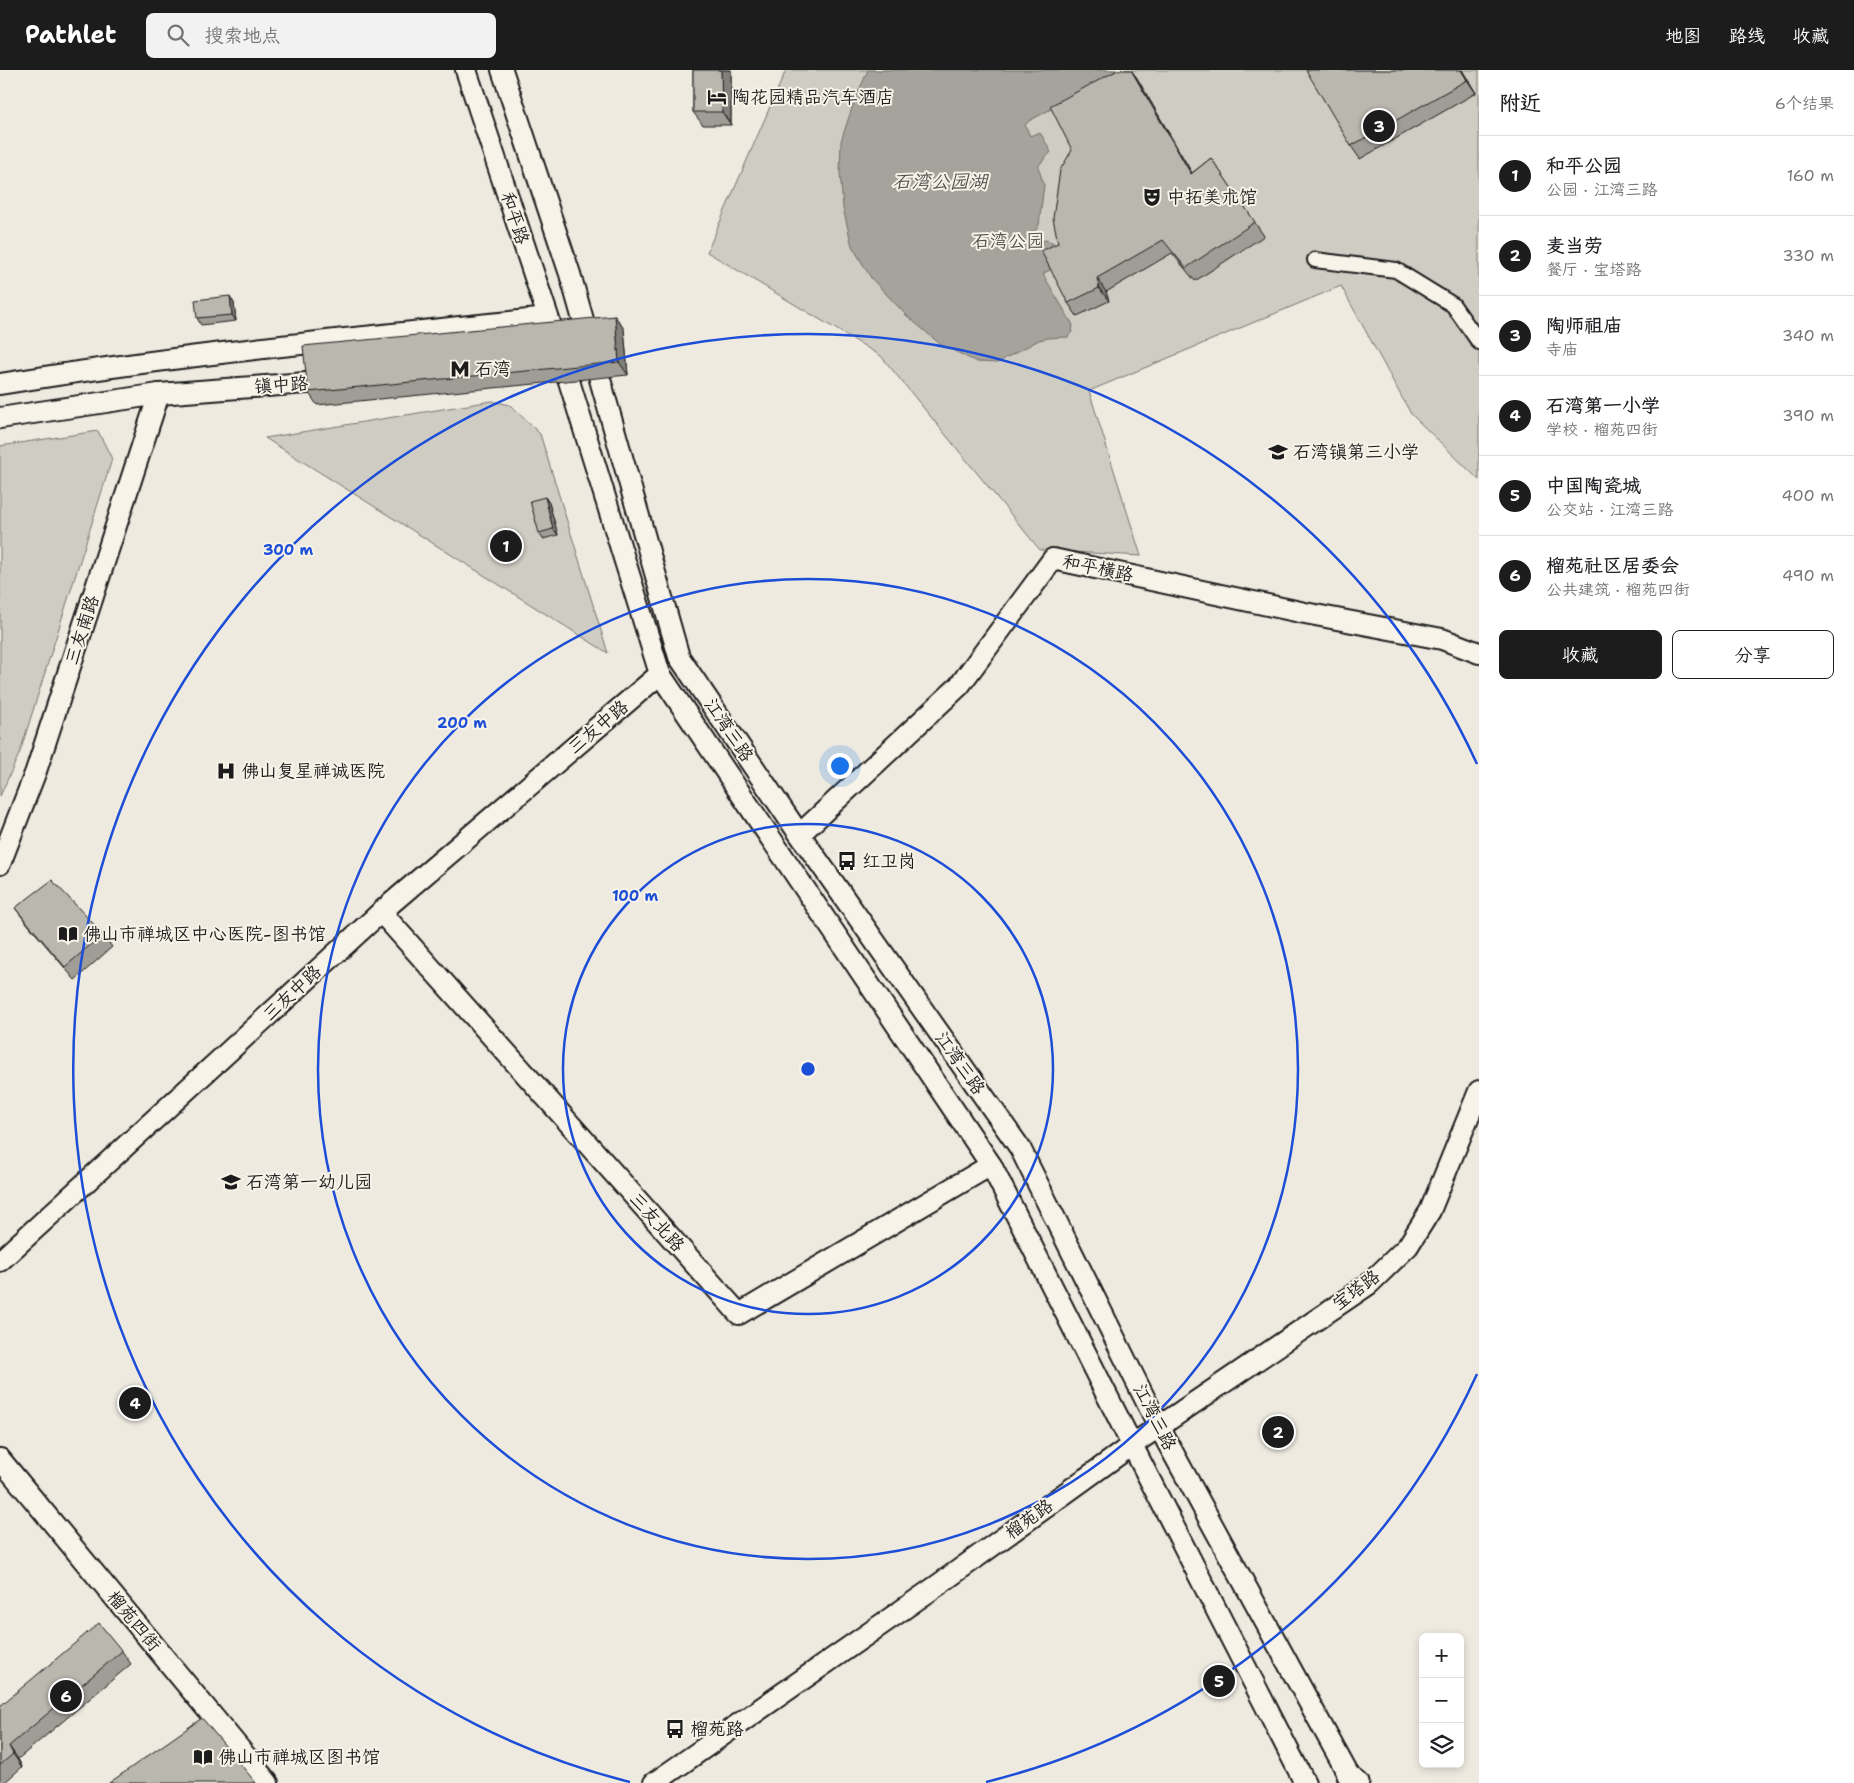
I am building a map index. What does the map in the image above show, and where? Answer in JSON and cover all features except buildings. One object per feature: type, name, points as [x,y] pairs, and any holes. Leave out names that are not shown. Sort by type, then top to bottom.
[{"type":"main road","name":"和平路","points":[[466,70],[548,318],[556,366]]},
{"type":"main road","name":"和平路","points":[[502,70],[567,265],[590,342]]},
{"type":"main road","points":[[0,384],[136,363],[289,344],[548,318],[590,342],[556,366]]},
{"type":"main road","name":"江湾三路","points":[[590,342],[679,657],[800,834],[1020,1148],[1159,1427],[1353,1780]]},
{"type":"main road","name":"江湾三路","points":[[556,366],[660,674],[991,1165],[1305,1783]]},
{"type":"main road","name":"镇中路","points":[[0,418],[159,394],[356,380]]},
{"type":"main road","name":"三友南路","points":[[0,864],[36,771],[159,394]]},
{"type":"main road","name":"和平横路","points":[[800,834],[959,686],[1053,559],[1304,613],[1442,639],[1479,653]]},
{"type":"main road","name":"三友中路","points":[[0,1261],[380,912],[660,674]]},
{"type":"main road","name":"三友北路","points":[[380,912],[739,1314],[991,1165]]},
{"type":"main road","name":"宝塔路","points":[[1159,1427],[1369,1284],[1408,1246],[1430,1211],[1479,1091]]},
{"type":"main road","name":"榴苑路","points":[[654,1783],[938,1585],[1159,1427]]},
{"type":"main road","name":"榴苑四街","points":[[0,1459],[268,1783]]},
{"type":"street","points":[[1315,260],[1396,270],[1453,305],[1479,342]]},
{"type":"green space","name":"石湾公园","points":[[786,70],[1479,70],[1479,480],[1411,414],[1341,286],[1089,391],[1141,556],[1040,550],[881,356],[707,252]]},
{"type":"green space","points":[[492,401],[510,405],[540,434],[608,653],[265,438]]},
{"type":"green space","points":[[98,431],[112,459],[20,752],[0,796],[0,446]]},
{"type":"water","name":"石湾公园湖","points":[[868,70],[1115,70],[1114,75],[1029,121],[1025,125],[1030,136],[1037,133],[1041,134],[1051,152],[1039,165],[1044,185],[1039,225],[1037,229],[1028,235],[1031,242],[1047,240],[1054,243],[1058,255],[1050,270],[1044,273],[1044,276],[1073,325],[1072,332],[1068,337],[1039,340],[997,363],[977,362],[940,344],[906,315],[871,278],[852,246],[843,208],[840,172],[841,141],[854,102]]},
{"type":"place","name":"陶花园精品汽车酒店","points":[[717,97]]},
{"type":"place","name":"陶师祖庙","points":[[1379,126]]},
{"type":"place","name":"中拓美术馆","points":[[1152,197]]},
{"type":"place","name":"石湾","points":[[460,369]]},
{"type":"place","name":"石湾镇第三小学","points":[[1278,452]]},
{"type":"place","name":"和平公园","points":[[506,546]]},
{"type":"place","name":"佛山复星禅诚医院","points":[[226,771]]},
{"type":"place","name":"红卫岗","points":[[847,861]]},
{"type":"place","name":"佛山市禅城区中心医院-图书馆","points":[[68,934]]},
{"type":"place","name":"石湾第一幼儿园","points":[[231,1182]]},
{"type":"place","name":"石湾第一小学","points":[[135,1403]]},
{"type":"place","name":"麦当劳","points":[[1278,1432]]},
{"type":"place","name":"中国陶瓷城","points":[[1219,1681]]},
{"type":"place","name":"榴苑社区居委会","points":[[66,1696]]},
{"type":"place","name":"榴苑路","points":[[675,1729]]},
{"type":"place","name":"佛山市禅城区图书馆","points":[[203,1757]]}]
